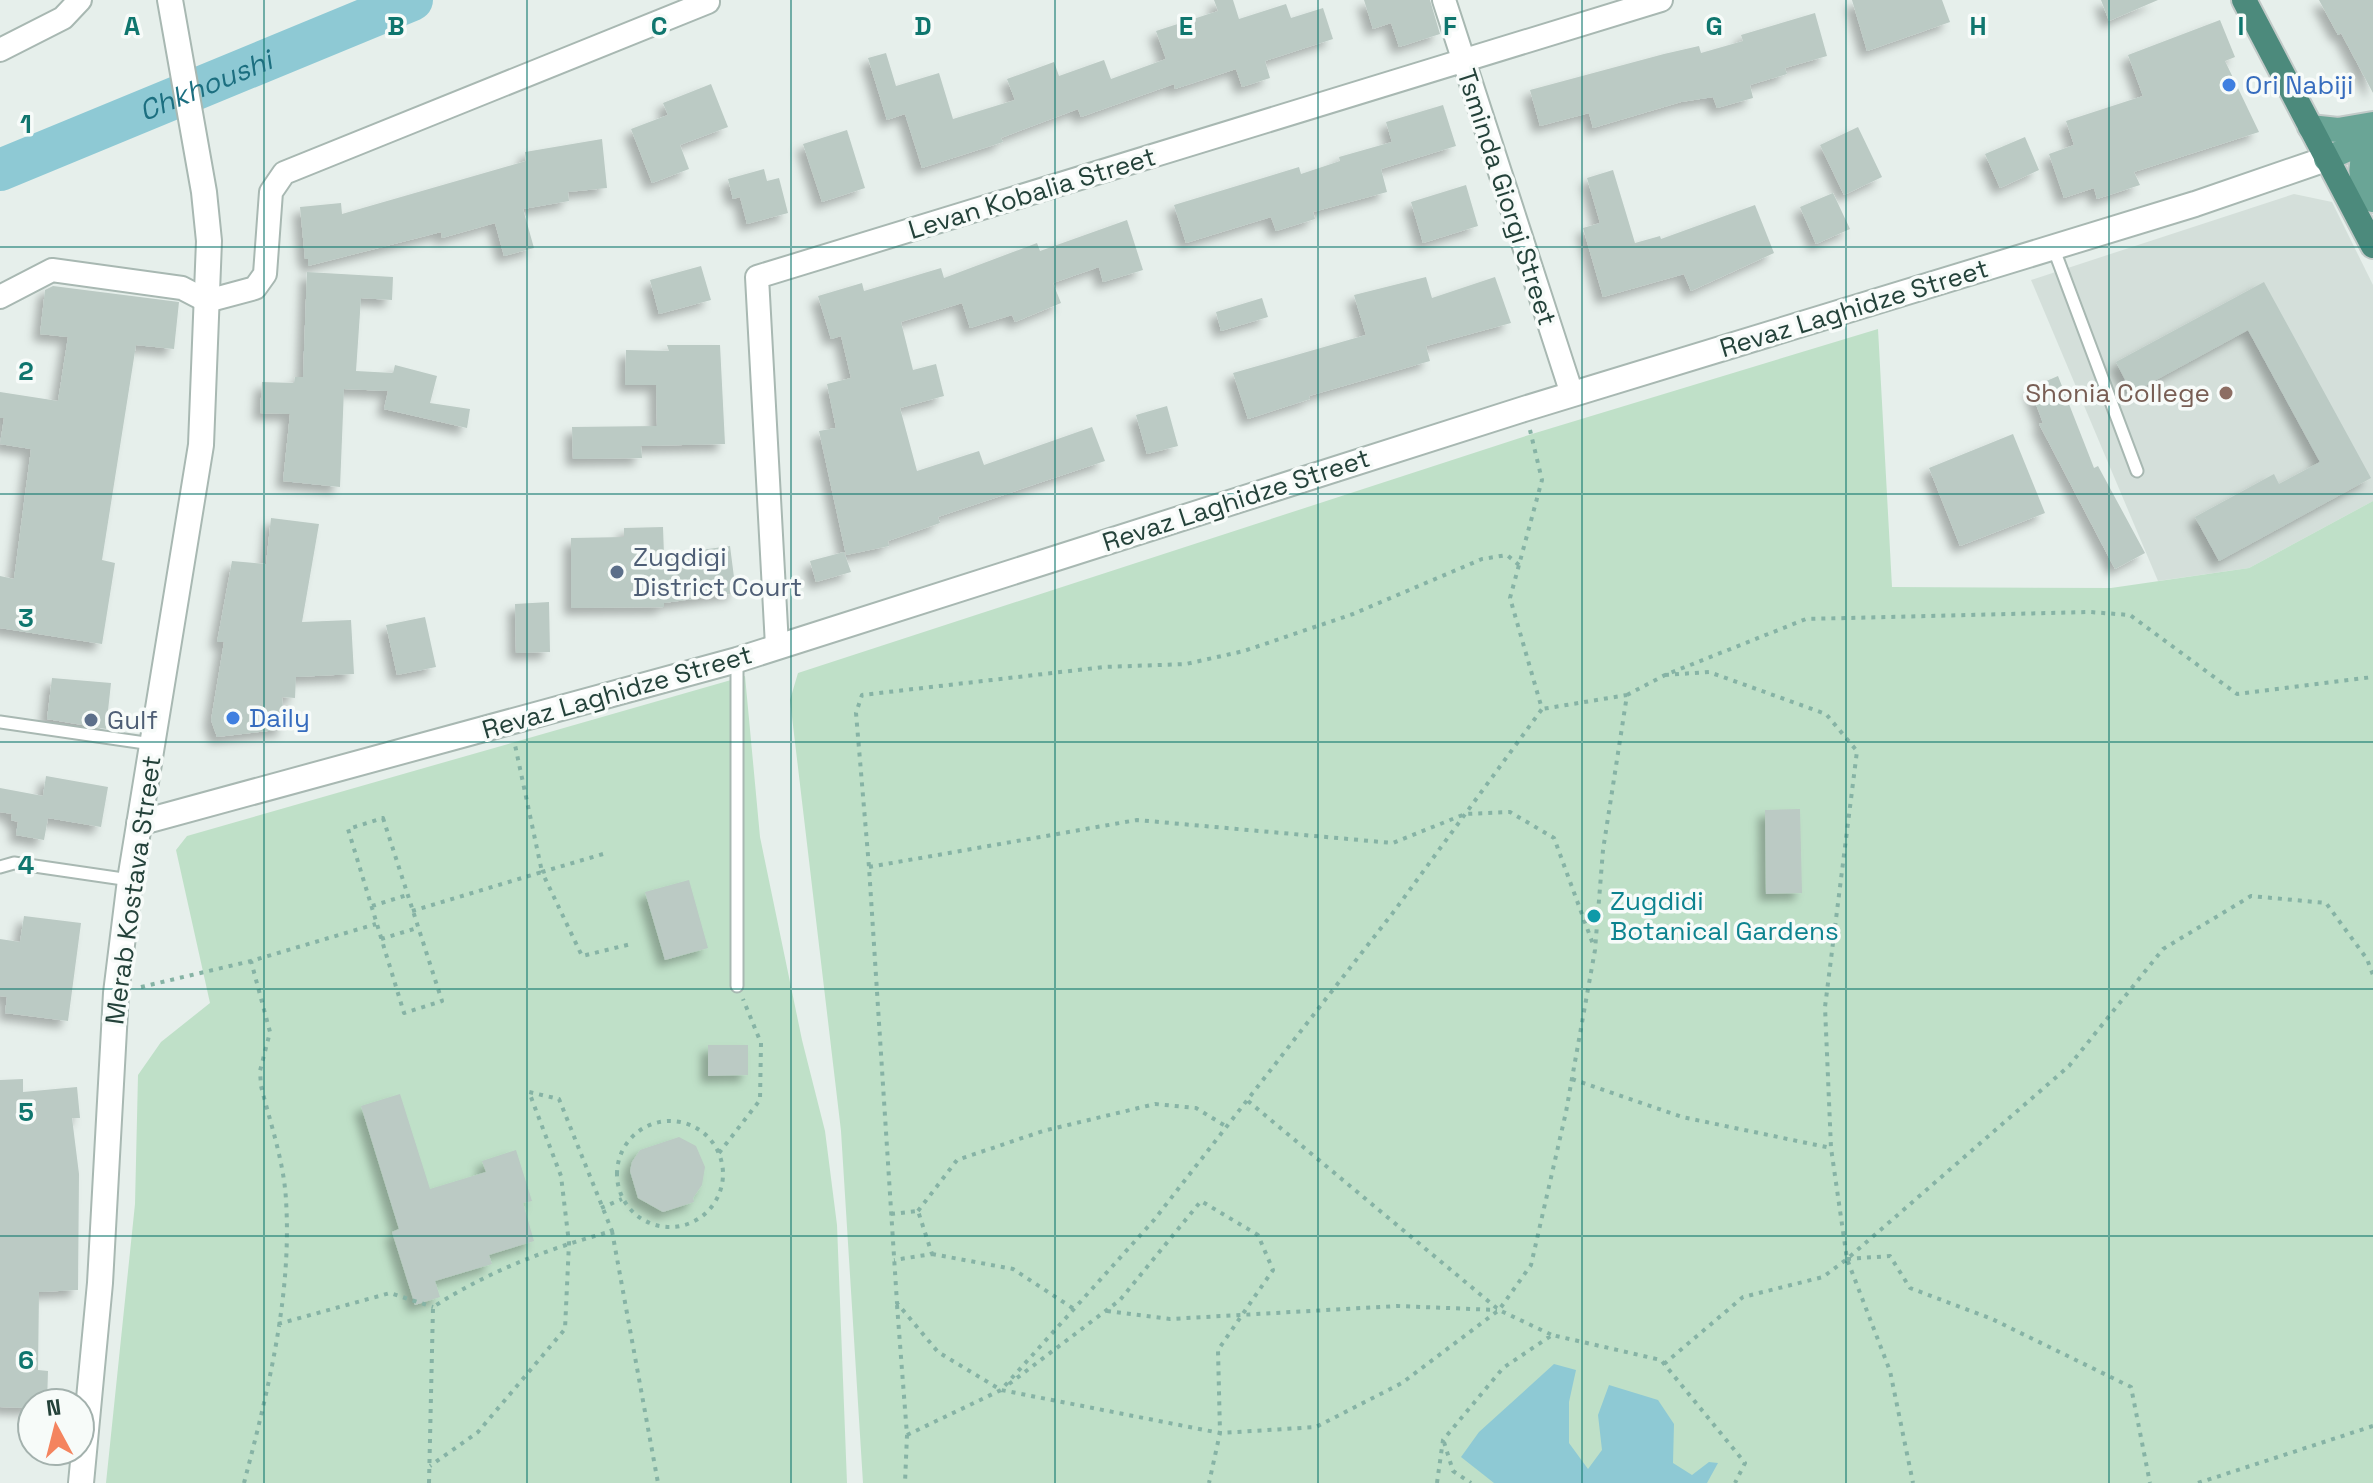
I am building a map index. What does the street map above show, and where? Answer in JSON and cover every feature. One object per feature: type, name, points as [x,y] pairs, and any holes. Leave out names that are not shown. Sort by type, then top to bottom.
[{"type":"highway","points":[[2244,0],[2326,159],[2365,204],[2373,246]]},
{"type":"main road","points":[[2310,127],[2338,130],[2373,124]]},
{"type":"main road","points":[[2326,159],[2373,140]]},
{"type":"main road","points":[[2365,204],[2360,167],[2365,150],[2373,140]]},
{"type":"street","points":[[0,50],[63,18],[80,0]]},
{"type":"street","name":"Merab Kostava Street","points":[[81,1483],[100,1283],[116,993],[130,880],[201,445],[209,241],[204,192],[170,0]]},
{"type":"street","name":"Tsminda Giorgi Street","points":[[1444,0],[1572,394]]},
{"type":"street","name":"Levan Kobalia Street","points":[[777,646],[757,277],[1661,0]]},
{"type":"street","points":[[0,297],[52,270],[182,288],[207,301],[255,288],[265,274],[271,192],[284,173],[708,2]]},
{"type":"street","name":"Revaz Laghidze Street","points":[[139,823],[737,660],[1524,409],[2052,247],[2326,159]]},
{"type":"lane","points":[[2052,247],[2137,471]]},
{"type":"lane","points":[[737,660],[737,986]]},
{"type":"lane","points":[[0,722],[152,744]]},
{"type":"lane","points":[[0,867],[14,863],[130,880]]},
{"type":"path","points":[[1524,409],[1542,480],[1510,598],[1542,709]]},
{"type":"path","points":[[905,1483],[907,1435],[856,713],[862,695],[1104,667],[1186,664],[1244,651],[1353,614],[1482,559],[1507,555],[1519,565]]},
{"type":"path","points":[[1001,1390],[1154,1220],[1248,1101],[1542,709],[1627,695],[1665,675],[1806,619],[2090,612],[2130,615],[2237,694],[2373,677]]},
{"type":"path","points":[[1665,675],[1709,672],[1826,714],[1857,751],[1825,1007],[1831,1148],[1847,1259],[1890,1371],[1913,1483]]},
{"type":"path","points":[[897,1303],[938,1352],[1001,1390],[1220,1433],[1316,1427],[1402,1383],[1499,1310],[1531,1265],[1572,1079],[1595,950],[1603,850],[1627,695]]},
{"type":"path","points":[[510,723],[542,872],[582,956],[631,944]]},
{"type":"path","points":[[869,867],[1137,820],[1393,843],[1465,814],[1510,812],[1554,838],[1595,950]]},
{"type":"path","points":[[383,818],[407,895],[442,1001],[404,1013],[348,829],[383,818]]},
{"type":"path","points":[[412,911],[603,854]]},
{"type":"path","points":[[372,906],[407,895]]},
{"type":"path","points":[[1664,1364],[1743,1297],[1823,1277],[1847,1259],[2069,1066],[2163,949],[2251,896],[2326,903],[2367,959],[2373,975]]},
{"type":"path","points":[[116,993],[251,961],[377,923]]},
{"type":"path","points":[[381,939],[418,928]]},
{"type":"path","points":[[244,1483],[274,1364],[286,1240],[286,1196],[261,1086],[260,1071],[270,1032],[251,961]]},
{"type":"path","points":[[719,1153],[760,1100],[761,1043],[737,986]]},
{"type":"path","points":[[1572,1079],[1682,1117],[1831,1148]]},
{"type":"path","points":[[430,1466],[478,1432],[565,1329],[569,1243],[561,1176],[529,1092],[559,1099],[612,1231],[658,1483]]},
{"type":"path","points":[[1248,1101],[1499,1310],[1552,1335],[1661,1360],[1745,1463],[1735,1483]]},
{"type":"path","points":[[891,1214],[918,1211],[957,1160],[1043,1131],[1155,1104],[1196,1108],[1227,1127]]},
{"type":"path","points":[[681,1122],[703,1133],[719,1153],[723,1171],[721,1189],[713,1205],[700,1218],[684,1226],[666,1228],[648,1223],[633,1213],[622,1199],[616,1182],[622,1149],[647,1126],[681,1122]]},
{"type":"path","points":[[601,1208],[622,1199]]},
{"type":"path","points":[[907,1435],[1001,1390],[1120,1300],[1201,1201],[1258,1235],[1273,1270],[1218,1350],[1220,1433],[1209,1483]]},
{"type":"path","points":[[918,1211],[932,1254]]},
{"type":"path","points":[[433,1307],[484,1275],[569,1243],[612,1231]]},
{"type":"path","points":[[894,1260],[932,1254],[1013,1269],[1074,1309]]},
{"type":"path","points":[[1847,1259],[1890,1256],[1910,1288],[1992,1319],[2131,1387],[2150,1483]]},
{"type":"path","points":[[278,1324],[390,1293],[433,1307]]},
{"type":"path","points":[[1106,1311],[1170,1319],[1397,1306],[1499,1310]]},
{"type":"path","points":[[429,1483],[433,1307]]},
{"type":"path","points":[[1437,1483],[1443,1440],[1503,1368],[1552,1335]]},
{"type":"path","points":[[2198,1483],[2373,1426]]},
{"type":"path","points":[[1443,1440],[1453,1471],[1471,1483]]},
{"type":"shaded area","name":"Shonia College","points":[[2294,194],[2332,202],[2373,285],[2373,501],[2249,568],[2158,581],[2031,280]]},
{"type":"green space","name":"Zugdidi Botanical Gardens","points":[[1878,329],[1892,587],[2111,588],[2249,568],[2373,501],[2373,1483],[863,1483],[841,1131],[790,700],[798,673],[1532,434]]},
{"type":"green space","points":[[745,676],[760,837],[802,1040],[825,1131],[837,1225],[847,1483],[106,1483],[135,1204],[138,1075],[161,1042],[210,1003],[176,850],[187,836]]},
{"type":"water","points":[[1554,1364],[1576,1370],[1569,1402],[1569,1443],[1588,1469],[1602,1450],[1598,1415],[1609,1385],[1658,1400],[1674,1424],[1673,1463],[1692,1475],[1709,1462],[1718,1463],[1707,1483],[1494,1483],[1461,1457],[1479,1432]]},
{"type":"building","points":[[1214,0],[1233,0],[1239,19],[1286,4],[1291,18],[1323,8],[1333,39],[1265,61],[1270,78],[1242,87],[1236,69],[1175,89],[1174,84],[1081,117],[1078,109],[1001,138],[1003,142],[922,168],[905,114],[887,120],[868,58],[886,53],[896,86],[939,73],[953,119],[1015,100],[1007,79],[1054,62],[1059,76],[1104,60],[1111,79],[1166,59],[1156,31],[1218,11]]},
{"type":"building","points":[[1364,0],[1430,0],[1440,34],[1399,47],[1391,23],[1373,29]]},
{"type":"building","points":[[1852,0],[1942,0],[1950,22],[1867,51]]},
{"type":"building","points":[[2101,0],[2158,0],[2109,21]]},
{"type":"building","points":[[2319,0],[2373,0],[2373,93],[2341,33],[2338,35]]},
{"type":"building","points":[[1815,13],[1827,56],[1785,68],[1787,74],[1750,85],[1753,98],[1717,108],[1713,97],[1681,102],[1593,128],[1589,113],[1540,126],[1530,90],[1699,46],[1701,53],[1743,41],[1741,35]]},
{"type":"building","points":[[2220,20],[2235,57],[2225,61],[2259,132],[2134,172],[2140,185],[2097,199],[2094,188],[2064,198],[2049,154],[2074,145],[2066,121],[2143,96],[2128,55]]},
{"type":"building","points":[[711,84],[728,127],[680,145],[689,169],[652,183],[631,129],[668,115],[663,103]]},
{"type":"building","points":[[1443,105],[1456,146],[1381,169],[1387,192],[1313,212],[1315,219],[1276,231],[1271,217],[1186,243],[1174,205],[1299,167],[1301,174],[1340,161],[1339,157],[1392,142],[1386,122]]},
{"type":"building","points":[[1858,127],[1882,177],[1844,195],[1820,145]]},
{"type":"building","points":[[847,130],[865,188],[822,202],[803,144]]},
{"type":"building","points":[[2025,137],[2039,170],[2000,188],[1985,154]]},
{"type":"building","points":[[602,139],[607,188],[568,192],[569,201],[523,209],[534,248],[504,256],[495,223],[442,238],[441,232],[308,266],[308,259],[305,259],[300,207],[341,203],[342,214],[526,161],[525,152]]},
{"type":"building","points":[[764,169],[767,181],[779,178],[788,213],[747,224],[740,197],[733,199],[728,179]]},
{"type":"building","points":[[1613,170],[1635,243],[1660,236],[1661,239],[1755,205],[1774,253],[1691,291],[1684,274],[1603,297],[1583,228],[1600,223],[1587,178]]},
{"type":"building","points":[[1466,185],[1478,226],[1423,243],[1411,202]]},
{"type":"building","points":[[1833,193],[1850,229],[1816,244],[1800,207]]},
{"type":"building","points":[[1127,220],[1143,270],[1103,282],[1099,267],[1053,283],[1061,303],[1015,322],[1012,315],[970,328],[962,303],[901,322],[913,370],[936,364],[944,396],[900,408],[917,471],[979,451],[984,465],[1092,427],[1105,461],[938,517],[940,523],[888,541],[889,546],[846,555],[819,431],[836,428],[827,384],[851,378],[841,336],[831,339],[818,296],[862,283],[864,291],[941,268],[944,278],[1037,243],[1040,251]]},
{"type":"building","points":[[701,266],[711,300],[659,314],[650,280]]},
{"type":"building","points":[[307,272],[393,277],[392,300],[361,298],[356,371],[393,373],[395,365],[437,376],[430,403],[470,409],[467,428],[384,409],[388,391],[344,389],[340,487],[283,481],[290,414],[260,413],[262,382],[294,383],[295,377],[303,377]]},
{"type":"building","points":[[1426,277],[1432,298],[1495,277],[1511,323],[1426,346],[1430,361],[1309,396],[1310,399],[1248,419],[1233,373],[1366,335],[1354,295]]},
{"type":"building","points":[[2264,282],[2371,478],[2219,561],[2195,517],[2274,474],[2279,484],[2320,462],[2248,330],[2132,393],[2116,362]]},
{"type":"building","points":[[53,286],[179,302],[174,349],[136,345],[102,560],[115,563],[102,644],[0,628],[0,576],[14,579],[31,449],[0,444],[4,418],[0,418],[0,392],[58,401],[68,337],[40,334],[45,290]]},
{"type":"building","points":[[1262,298],[1268,317],[1221,331],[1216,312]]},
{"type":"building","points":[[667,345],[720,345],[725,444],[641,446],[642,458],[573,459],[572,427],[657,426],[656,385],[625,385],[626,350],[669,351]]},
{"type":"building","points":[[2058,376],[2094,468],[2098,466],[2145,553],[2115,569],[2039,424],[2043,423],[2030,388]]},
{"type":"building","points":[[1167,406],[1178,446],[1147,454],[1136,415]]},
{"type":"building","points":[[2013,434],[2045,513],[1960,546],[1929,468]]},
{"type":"building","points":[[271,518],[319,524],[302,622],[351,620],[354,674],[296,677],[295,698],[282,697],[285,729],[217,737],[211,720],[224,642],[217,642],[232,561],[266,564]]},
{"type":"building","name":"Zugdigi District Court","points":[[663,527],[664,555],[730,546],[736,593],[664,603],[664,607],[571,608],[571,538],[624,537],[624,528]]},
{"type":"building","points":[[844,552],[851,572],[816,582],[810,561]]},
{"type":"building","points":[[549,602],[550,652],[516,653],[515,604]]},
{"type":"building","points":[[425,617],[436,667],[397,675],[386,625]]},
{"type":"building","points":[[52,678],[111,683],[106,729],[47,719]]},
{"type":"building","points":[[46,776],[108,787],[101,827],[48,818],[44,840],[16,835],[18,822],[11,820],[12,814],[0,812],[0,788],[43,796]]},
{"type":"building","points":[[1800,809],[1802,893],[1766,894],[1765,810]]},
{"type":"building","points":[[689,880],[708,948],[665,960],[645,892]]},
{"type":"building","points":[[24,916],[81,923],[68,1021],[5,1013],[7,997],[0,996],[0,939],[20,942]]},
{"type":"building","points":[[708,1045],[748,1045],[748,1075],[708,1076]]},
{"type":"building","points":[[23,1079],[23,1092],[77,1087],[80,1118],[72,1118],[79,1174],[78,1290],[39,1292],[38,1370],[48,1371],[48,1387],[16,1387],[16,1408],[0,1407],[0,1080]]},
{"type":"building","points":[[400,1094],[430,1189],[486,1172],[482,1161],[516,1150],[532,1201],[523,1203],[534,1241],[489,1255],[492,1264],[435,1281],[440,1297],[415,1305],[392,1232],[399,1229],[361,1106]]},
{"type":"building","points":[[679,1137],[696,1146],[705,1167],[702,1185],[693,1198],[694,1202],[663,1212],[638,1198],[630,1171],[640,1150]]},
{"type":"waterway","name":"Chkhoushi","points":[[0,170],[412,0]]},
{"type":"place","name":"Ori Nabiji","points":[[2229,85]]},
{"type":"place","name":"Shonia College","points":[[2226,393]]},
{"type":"place","name":"Zugdigi District Court","points":[[617,572]]},
{"type":"place","name":"Daily","points":[[233,718]]},
{"type":"place","name":"Gulf","points":[[91,720]]},
{"type":"place","name":"Zugdidi Botanical Gardens","points":[[1594,916]]}]
